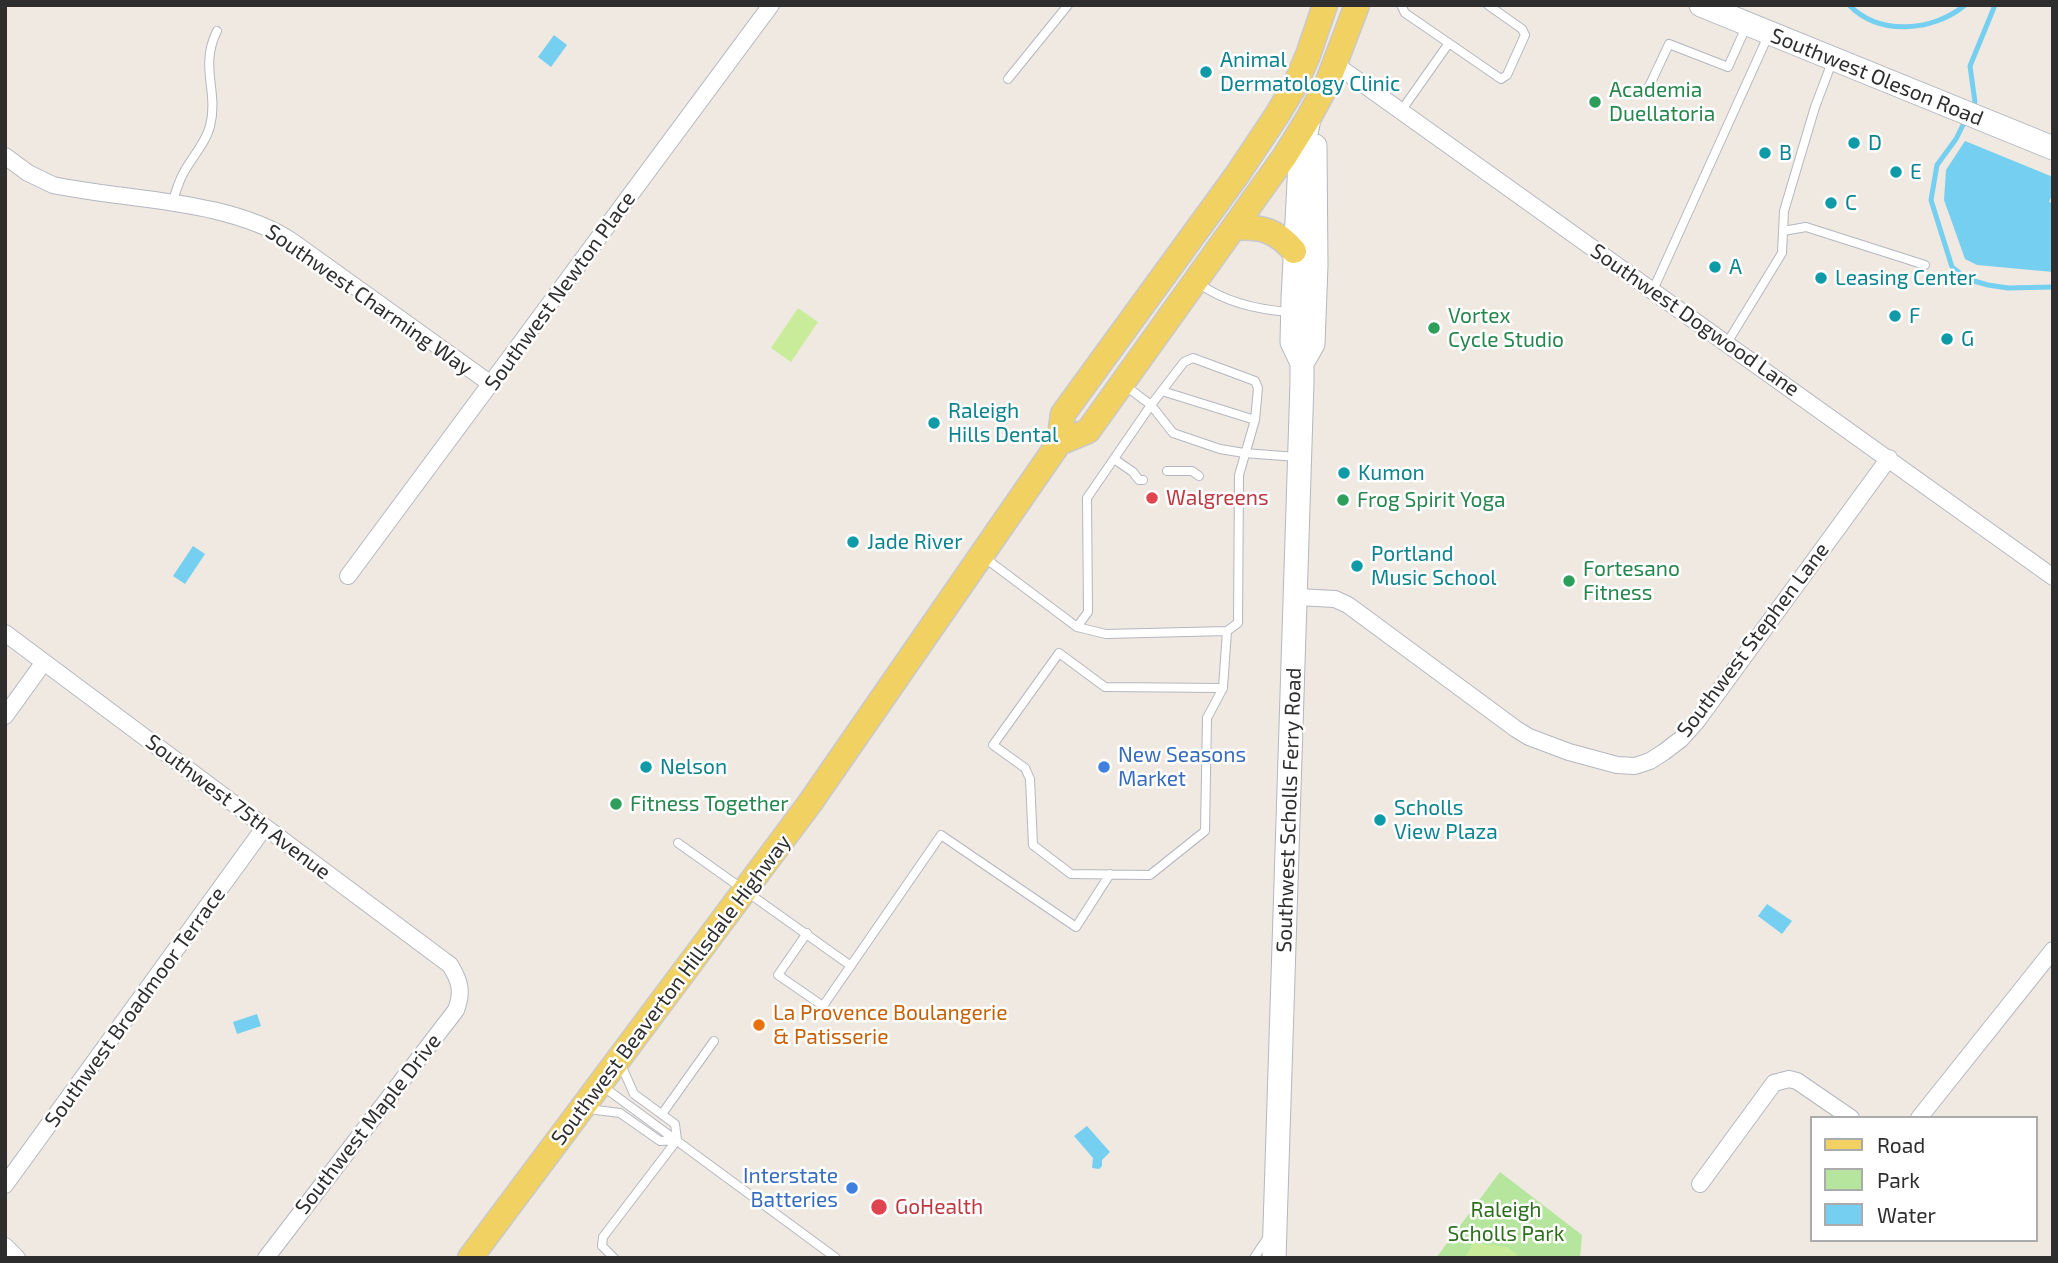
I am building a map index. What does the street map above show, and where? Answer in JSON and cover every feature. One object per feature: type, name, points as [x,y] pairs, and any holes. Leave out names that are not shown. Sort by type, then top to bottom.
[{"type":"main road","name":"Southwest Scholls Ferry Road","points":[[1274,1258],[1297,597],[1302,363],[1292,342],[1294,251],[1300,162],[1308,120],[1307,5]]},
{"type":"main road","name":"Southwest Beaverton Hillsdale Highway","points":[[470,1258],[747,891],[905,669],[1059,443],[1063,414],[1261,140],[1295,85],[1325,5]]},
{"type":"main road","name":"Southwest Beaverton Hillsdale Highway","points":[[1059,443],[1088,430],[1235,228],[1308,120],[1335,64],[1357,5]]},
{"type":"main road","name":"Southwest Oleson Road","points":[[1701,5],[2053,148]]},
{"type":"main road","name":"Southwest Scholls Ferry Road","points":[[1302,363],[1314,344],[1316,272],[1315,139],[1308,120]]},
{"type":"main road","points":[[1235,228],[1270,230],[1294,251]]},
{"type":"street","name":"Southwest Newton Place","points":[[348,576],[771,5]]},
{"type":"street","name":"Southwest Dogwood Lane","points":[[1335,64],[2053,577]]},
{"type":"street","name":"Southwest Charming Way","points":[[5,156],[28,173],[53,185],[236,216],[281,234],[491,384]]},
{"type":"street","name":"Southwest Stephen Lane","points":[[1297,597],[1335,599],[1348,605],[1529,737],[1600,761],[1635,766],[1664,752],[1681,739],[1697,721],[1889,458]]},
{"type":"street","name":"Southwest 75th Avenue","points":[[5,634],[450,965],[460,988]]},
{"type":"street","points":[[5,716],[44,662]]},
{"type":"street","name":"Southwest Broadmoor Terrace","points":[[5,1185],[264,828]]},
{"type":"street","points":[[1921,1116],[2053,950]]},
{"type":"street","name":"Southwest Maple Drive","points":[[266,1258],[456,1010],[461,997],[460,988]]},
{"type":"street","points":[[1700,1184],[1774,1083],[1788,1079],[1797,1081],[1848,1116]]},
{"type":"street","points":[[5,1246],[17,1258]]},
{"type":"lane","points":[[1008,79],[1068,5]]},
{"type":"lane","points":[[1401,5],[1405,13],[1500,79],[1507,75],[1525,35],[1522,29],[1489,5]]},
{"type":"lane","points":[[1646,93],[1669,44],[1728,67],[1747,25]]},
{"type":"lane","points":[[172,204],[182,176],[209,130],[215,106],[208,74],[209,45],[216,31]]},
{"type":"lane","points":[[1653,290],[1769,34]]},
{"type":"lane","points":[[1401,111],[1449,43]]},
{"type":"lane","points":[[1727,343],[1782,253],[1784,211],[1815,107],[1833,59]]},
{"type":"lane","points":[[1783,231],[1806,227],[1925,265]]},
{"type":"lane","points":[[1196,281],[1216,295],[1263,310],[1293,312]]},
{"type":"lane","points":[[982,556],[1077,627],[1106,634],[1227,631],[1238,623],[1239,475],[1255,421],[1258,388],[1255,381],[1193,358],[1184,362],[1151,405],[1087,498],[1088,612],[1077,627]]},
{"type":"lane","points":[[1122,383],[1151,405],[1173,433],[1220,449],[1300,457]]},
{"type":"lane","points":[[1162,391],[1255,421]]},
{"type":"lane","points":[[1114,459],[1133,472],[1139,480],[1143,476]]},
{"type":"lane","points":[[1167,471],[1192,471],[1199,476]]},
{"type":"lane","points":[[1223,688],[1105,687],[1059,653],[993,745],[1024,768],[1030,779],[1033,845],[1071,874],[1150,875],[1205,831],[1207,718],[1223,688],[1227,631]]},
{"type":"lane","points":[[807,933],[778,975],[823,1006],[941,835],[1076,927],[1110,874]]},
{"type":"lane","points":[[678,843],[851,966]]},
{"type":"lane","points":[[662,1114],[714,1041]]},
{"type":"lane","points":[[614,1258],[605,1251],[603,1237],[677,1140],[675,1124],[634,1094],[619,1060]]},
{"type":"lane","points":[[600,1084],[836,1258]]},
{"type":"lane","points":[[582,1108],[620,1112],[660,1142],[677,1140]]},
{"type":"lane","points":[[1254,1258],[1275,1226]]},
{"type":"green space","points":[[798,308],[818,322],[791,362],[771,348]]},
{"type":"green space","name":"Raleigh Scholls Park","points":[[1500,1172],[1582,1235],[1580,1258],[1436,1258]]},
{"type":"green space","points":[[1473,1243],[1507,1247],[1517,1254],[1515,1258],[1465,1258]]},
{"type":"water","points":[[554,35],[567,45],[551,67],[538,57]]},
{"type":"water","points":[[1965,141],[2053,177],[2053,193],[2049,202],[2053,203],[2053,272],[1977,265],[1965,259],[1944,200],[1946,170]]},
{"type":"water","points":[[193,546],[205,554],[185,584],[173,576]]},
{"type":"water","points":[[1767,904],[1792,921],[1782,934],[1758,916]]},
{"type":"water","points":[[257,1014],[261,1026],[237,1034],[233,1022]]},
{"type":"water","points":[[1087,1126],[1110,1152],[1102,1160],[1099,1169],[1092,1168],[1093,1158],[1074,1136]]},
{"type":"waterway","points":[[1849,5],[1875,22],[1906,27],[1938,21],[1965,5]]},
{"type":"waterway","points":[[1972,107],[1975,102],[1970,66],[1995,5]]},
{"type":"waterway","points":[[1966,119],[1956,139],[1937,165],[1931,200],[1952,267],[1967,279],[1988,285],[2008,288],[2053,287]]},
{"type":"place","name":"Animal Dermatology Clinic","points":[[1206,72]]},
{"type":"place","name":"Academia Duellatoria","points":[[1595,102]]},
{"type":"place","name":"D","points":[[1854,143]]},
{"type":"place","name":"B","points":[[1765,153]]},
{"type":"place","name":"E","points":[[1896,172]]},
{"type":"place","name":"C","points":[[1831,203]]},
{"type":"place","name":"A","points":[[1715,267]]},
{"type":"place","name":"Leasing Center","points":[[1821,278]]},
{"type":"place","name":"F","points":[[1895,316]]},
{"type":"place","name":"Vortex Cycle Studio","points":[[1434,328]]},
{"type":"place","name":"G","points":[[1947,339]]},
{"type":"place","name":"Raleigh Hills Dental","points":[[934,423]]},
{"type":"place","name":"Kumon","points":[[1344,473]]},
{"type":"place","name":"Walgreens","points":[[1152,498]]},
{"type":"place","name":"Frog Spirit Yoga","points":[[1343,500]]},
{"type":"place","name":"Jade River","points":[[853,542]]},
{"type":"place","name":"Portland Music School","points":[[1357,566]]},
{"type":"place","name":"Fortesano Fitness","points":[[1569,581]]},
{"type":"place","name":"Nelson","points":[[646,767]]},
{"type":"place","name":"New Seasons Market","points":[[1104,767]]},
{"type":"place","name":"Fitness Together","points":[[616,804]]},
{"type":"place","name":"Scholls View Plaza","points":[[1380,820]]},
{"type":"place","name":"La Provence Boulangerie & Patisserie","points":[[759,1025]]},
{"type":"place","name":"Interstate Batteries","points":[[852,1188]]},
{"type":"place","name":"GoHealth","points":[[879,1207]]}]
